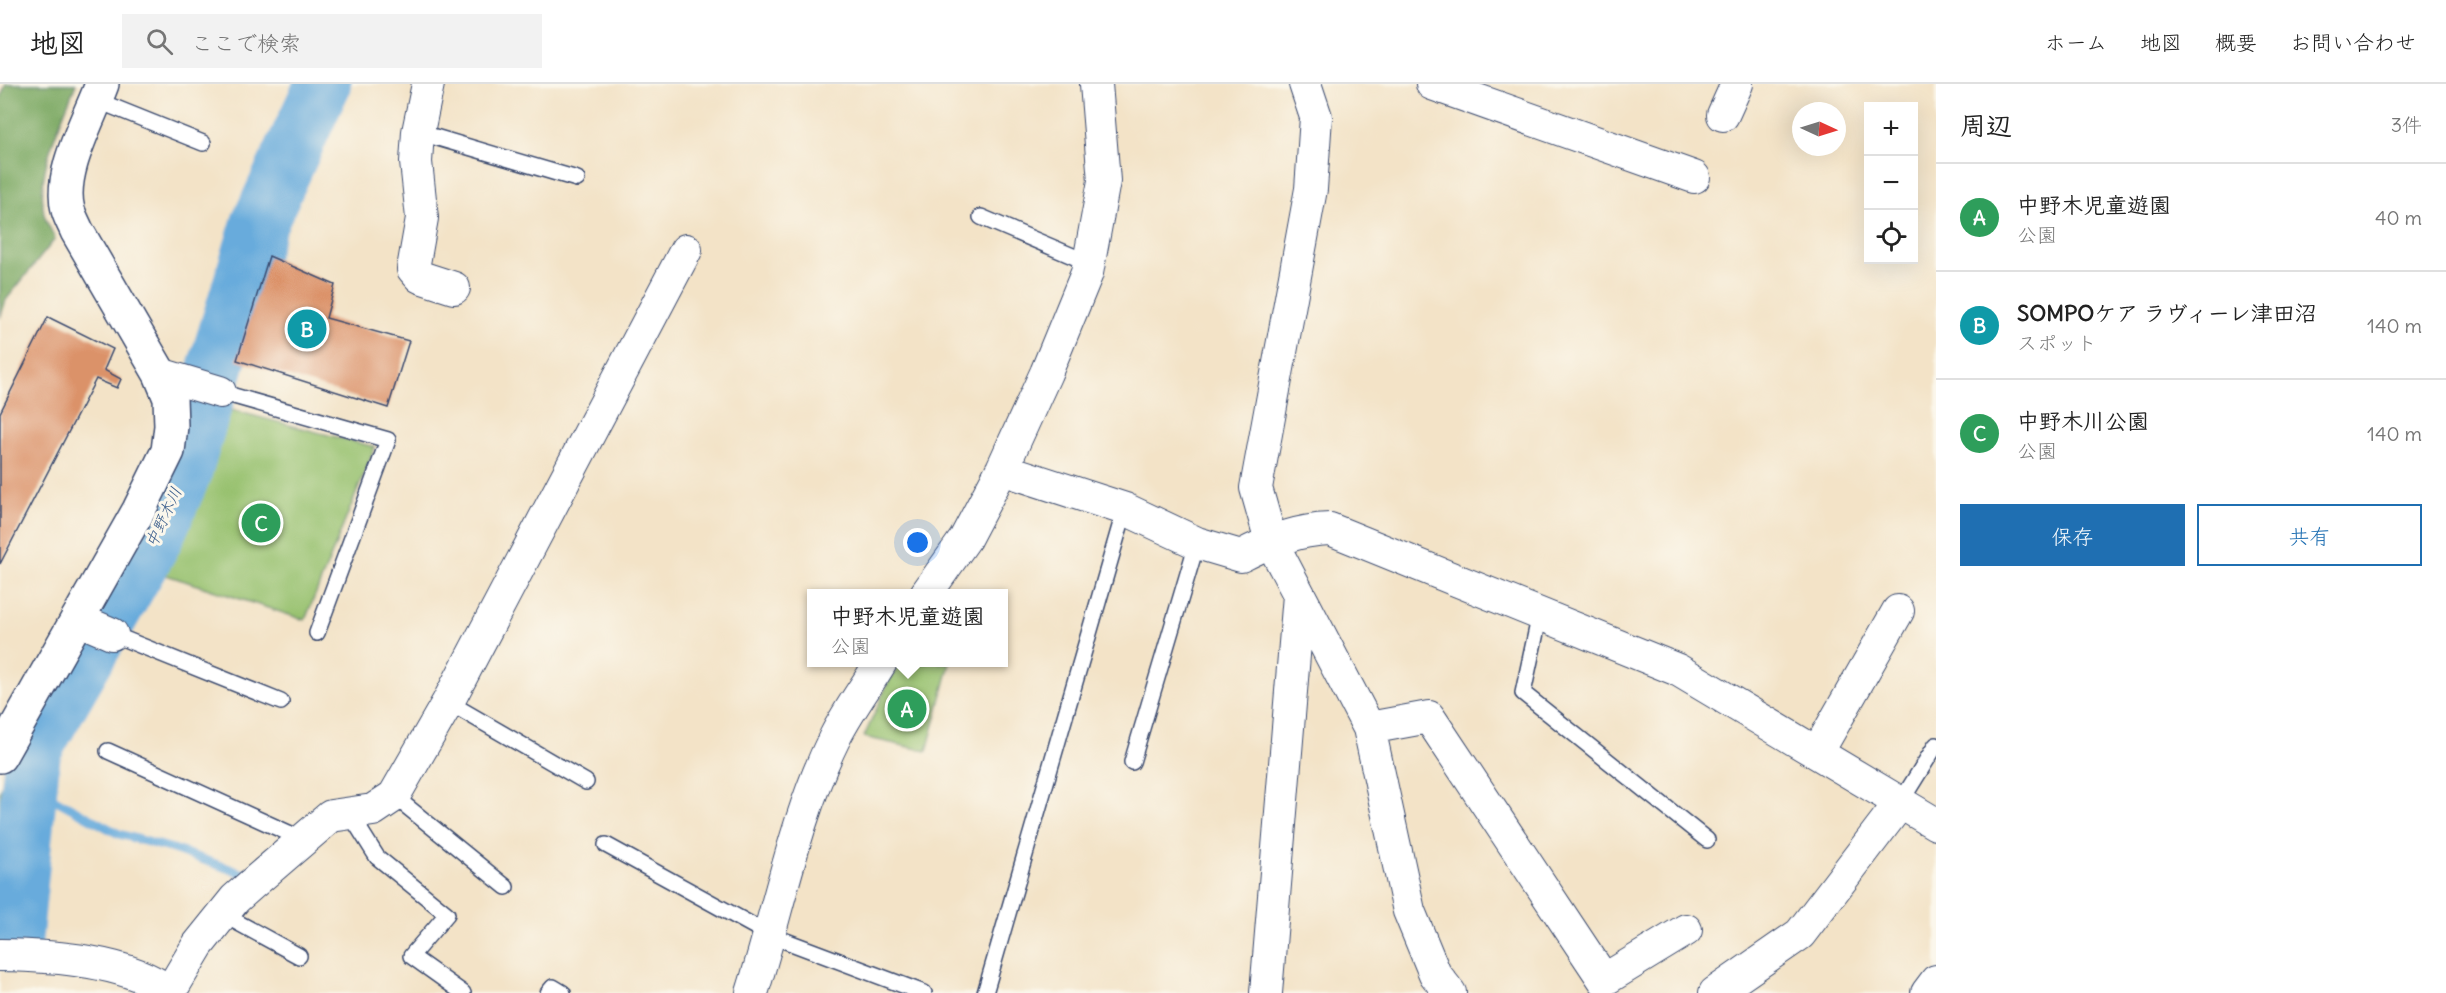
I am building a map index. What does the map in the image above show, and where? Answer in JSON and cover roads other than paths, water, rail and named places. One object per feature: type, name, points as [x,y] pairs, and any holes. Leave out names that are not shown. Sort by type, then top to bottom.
[{"type":"street","points":[[428,84],[418,132],[416,162],[422,218],[413,269],[420,277],[454,288]]},
{"type":"street","points":[[929,589],[965,538],[1002,469],[1046,373],[1087,273],[1104,181],[1096,84]]},
{"type":"street","points":[[1432,84],[1694,177]]},
{"type":"street","points":[[1723,115],[1737,84]]},
{"type":"street","points":[[1311,86],[1316,117],[1311,189],[1256,488],[1271,541],[1369,728],[1409,911],[1440,987]]},
{"type":"street","points":[[0,756],[94,626],[139,510],[168,451],[170,398],[160,374],[77,231],[68,210],[66,193],[68,172],[99,92]]},
{"type":"street","points":[[0,955],[49,957],[107,966],[141,976],[171,992],[198,945],[235,899],[331,816],[374,810],[394,796],[448,702],[686,250]]},
{"type":"street","points":[[160,374],[209,389]]},
{"type":"street","points":[[1002,469],[1125,509],[1197,543],[1241,556],[1271,541],[1308,530],[1330,530],[1678,670],[1936,824]]},
{"type":"street","points":[[1266,993],[1299,596]]},
{"type":"street","points":[[1817,753],[1898,611]]},
{"type":"street","points":[[752,993],[806,807],[835,737],[879,667]]},
{"type":"street","points":[[1369,728],[1428,717],[1604,980],[1686,930]]},
{"type":"street","points":[[1715,993],[1800,934],[1900,803]]},
{"type":"street","points":[[1927,993],[1936,981]]},
{"type":"lane","points":[[99,92],[202,143]]},
{"type":"lane","points":[[418,132],[577,179]]},
{"type":"lane","points":[[981,217],[1089,263]]},
{"type":"lane","points":[[209,389],[388,440],[316,633]]},
{"type":"lane","points":[[985,993],[1125,509]]},
{"type":"lane","points":[[1132,762],[1197,543]]},
{"type":"lane","points":[[1540,614],[1523,693],[1707,840]]},
{"type":"lane","points":[[94,626],[281,702]]},
{"type":"lane","points":[[448,702],[586,782]]},
{"type":"lane","points":[[1900,803],[1936,745]]},
{"type":"lane","points":[[108,752],[304,840]]},
{"type":"lane","points":[[394,796],[506,887]]},
{"type":"lane","points":[[350,814],[377,857],[447,914],[411,956],[462,993]]},
{"type":"lane","points":[[606,845],[770,935],[924,993]]},
{"type":"lane","points":[[222,914],[300,956]]},
{"type":"lane","points":[[548,993],[553,987],[563,993]]},
{"type":"waterway","name":"中野木川","points":[[14,944],[33,751],[155,538],[184,472],[259,224],[323,84]]},
{"type":"waterway","points":[[29,791],[49,796],[119,834],[173,849],[247,875]]},
{"type":"place","name":"SOMPOケア ラヴィーレ津田沼","points":[[307,329]]},
{"type":"place","name":"中野木川公園","points":[[261,523]]},
{"type":"place","name":"中野木児童遊園","points":[[907,709]]}]
